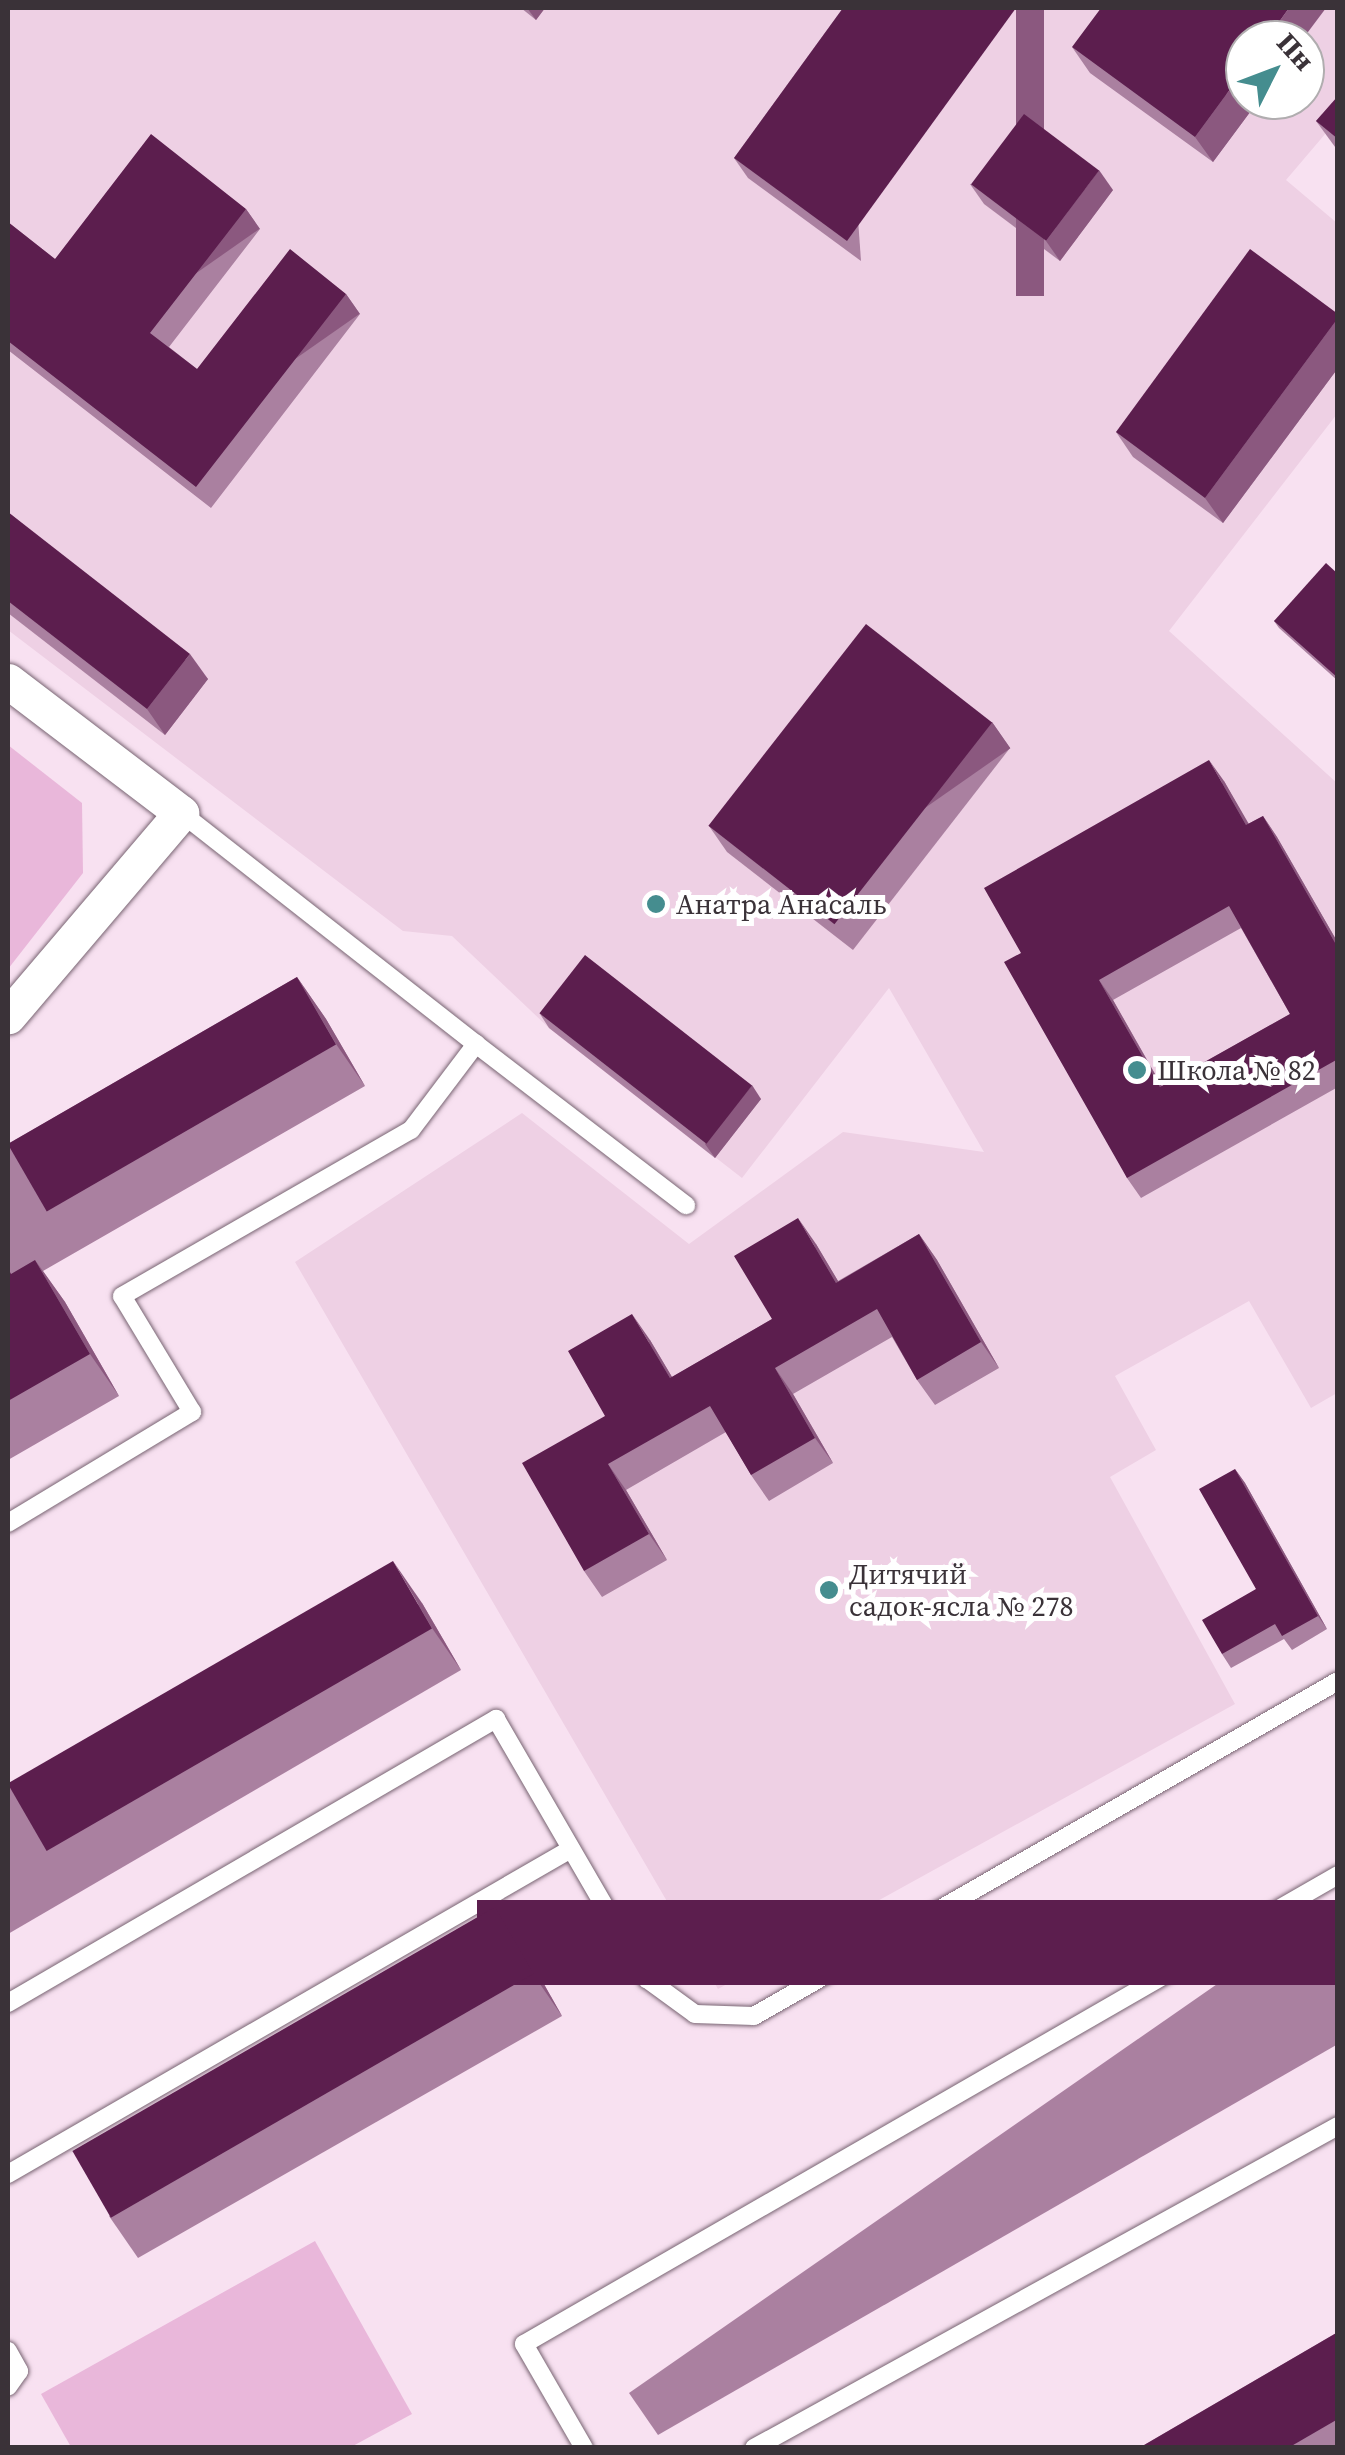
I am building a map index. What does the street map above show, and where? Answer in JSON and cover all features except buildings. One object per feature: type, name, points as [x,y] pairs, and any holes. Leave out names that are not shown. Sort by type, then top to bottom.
[{"type":"street","points":[[8,681],[181,814],[8,1016]]},
{"type":"lane","points":[[181,814],[686,1205]]},
{"type":"lane","points":[[8,1523],[192,1412],[122,1296],[411,1130],[476,1044]]},
{"type":"lane","points":[[8,2003],[496,1719],[647,1979],[668,2000],[695,2014],[754,2016],[1338,1680]]},
{"type":"lane","points":[[8,2174],[571,1849]]},
{"type":"lane","points":[[584,2448],[524,2344],[1338,1875]]},
{"type":"lane","points":[[754,2448],[1338,2126]]},
{"type":"lane","points":[[8,2351],[20,2371],[8,2387]]},
{"type":"shaded area","points":[[8,8],[1337,8],[1337,120],[1286,180],[1337,223],[1337,414],[1169,631],[1337,783],[1337,1393],[1311,1408],[1249,1301],[1115,1376],[1156,1450],[1110,1477],[1235,1704],[718,1989],[295,1262],[522,1113],[689,1244],[843,1132],[984,1152],[889,988],[742,1178],[549,1028],[452,936],[403,931],[8,630]]},
{"type":"shaded area","points":[[8,745],[82,803],[83,873],[8,969]]},
{"type":"shaded area","points":[[315,2241],[412,2414],[351,2447],[71,2447],[41,2394]]},
{"type":"place","name":"Анатра Анасаль","points":[[656,904]]},
{"type":"place","name":"Школа № 82","points":[[1137,1070]]},
{"type":"place","name":"Дитячий садок-ясла № 278","points":[[829,1590]]}]
